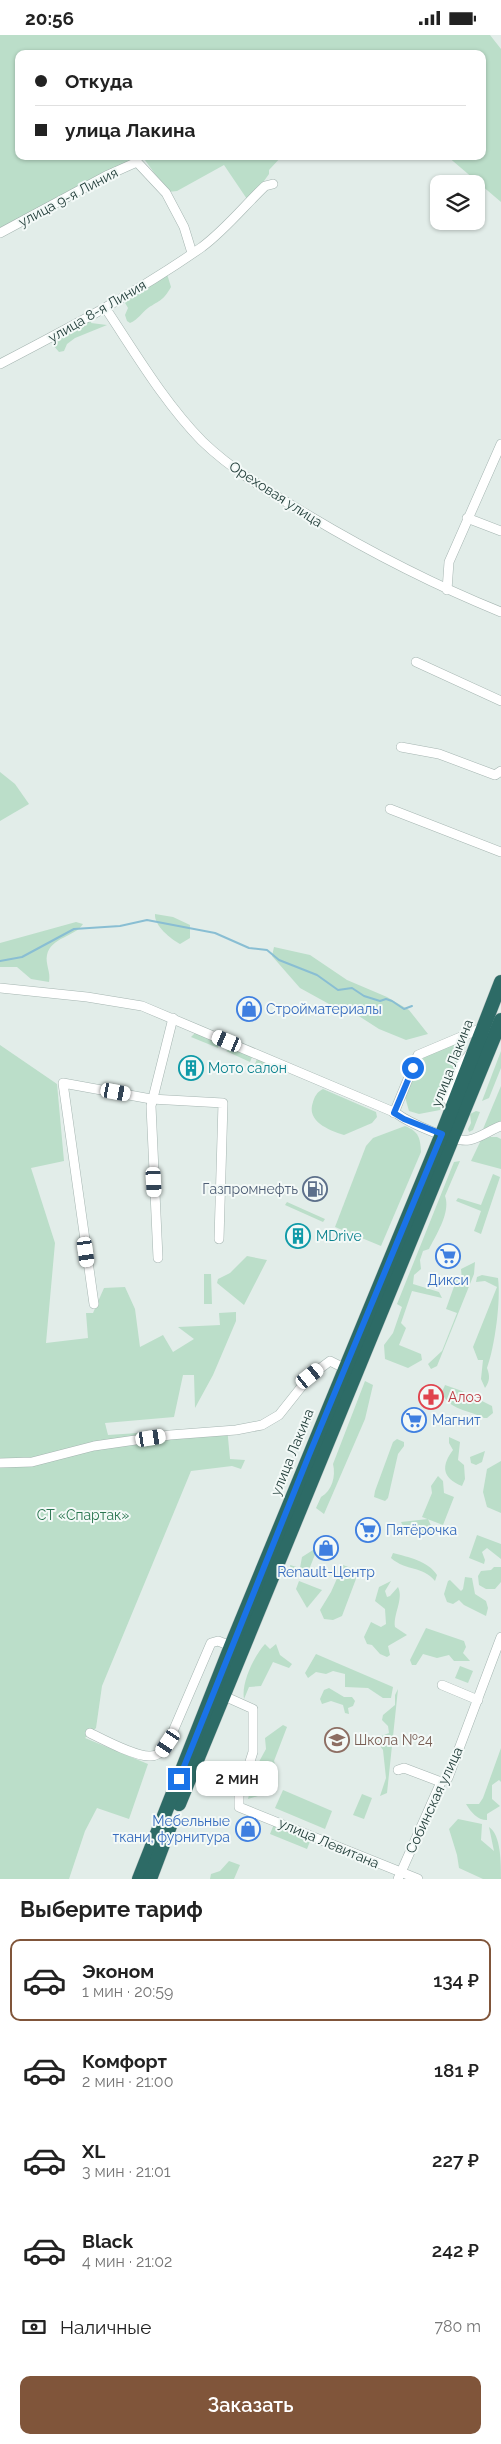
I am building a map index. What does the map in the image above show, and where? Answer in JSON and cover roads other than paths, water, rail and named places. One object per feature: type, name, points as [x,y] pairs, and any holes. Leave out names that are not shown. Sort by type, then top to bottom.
[{"type":"highway","name":"улица Лакина","points":[[150,1879],[448,1136],[475,1046],[501,982]]},
{"type":"highway","name":"улица Лакина","points":[[139,1879],[230,1646],[344,1368],[501,1020]]},
{"type":"street","name":"улица 9-я Линия","points":[[0,233],[108,175],[137,162],[166,193],[184,227],[192,253]]},
{"type":"street","name":"улица 8-я Линия","points":[[0,364],[106,309],[203,246],[265,185],[273,184]]},
{"type":"street","name":"Ореховая улица","points":[[106,309],[178,414],[203,441],[230,465],[340,533],[448,590],[501,612]]},
{"type":"street","points":[[448,590],[449,562],[467,518],[500,450]]},
{"type":"street","points":[[467,518],[501,531]]},
{"type":"street","points":[[416,662],[501,701]]},
{"type":"street","points":[[401,747],[439,754],[495,775],[501,771]]},
{"type":"street","points":[[390,809],[501,852]]},
{"type":"street","points":[[0,988],[142,1006],[395,1113],[404,1119],[448,1136],[467,1140],[477,1138],[501,1126]]},
{"type":"street","points":[[158,1258],[151,1099],[173,1018]]},
{"type":"street","points":[[395,1113],[418,1055],[482,1028]]},
{"type":"street","points":[[94,1304],[63,1083],[151,1099],[223,1103],[219,1239]]},
{"type":"street","points":[[0,1463],[32,1462],[94,1446],[170,1435],[236,1430],[262,1425],[279,1415],[310,1376],[323,1365],[330,1361],[344,1368]]},
{"type":"street","name":"Собинская улица","points":[[400,1876],[441,1783],[448,1778],[501,1637]]},
{"type":"street","points":[[90,1733],[150,1757],[162,1752],[168,1743],[211,1643],[218,1641],[230,1646]]},
{"type":"street","points":[[442,1685],[478,1700]]},
{"type":"street","name":"улица Левитана","points":[[224,1696],[253,1709],[253,1752],[239,1796],[239,1807],[400,1876],[418,1879]]},
{"type":"street","points":[[398,1770],[404,1768],[441,1783]]},
{"type":"waterway","points":[[0,961],[22,957],[74,929],[120,926],[147,920],[215,933],[249,948],[267,950],[279,960],[317,975],[338,990],[352,988],[364,996],[380,1001],[386,999],[404,1009],[412,1006]]},
{"type":"place","name":"Стройматериалы","points":[[249,1009]]},
{"type":"place","name":"Мото салон","points":[[191,1068]]},
{"type":"place","name":"Газпромнефть","points":[[315,1189]]},
{"type":"place","name":"MDrive","points":[[298,1236]]},
{"type":"place","name":"Дикси","points":[[448,1256]]},
{"type":"place","name":"Алоэ","points":[[431,1397]]},
{"type":"place","name":"Магнит","points":[[414,1420]]},
{"type":"place","name":"Пятёрочка","points":[[368,1530]]},
{"type":"place","name":"Renault-Центр","points":[[326,1548]]},
{"type":"place","name":"Школа №24","points":[[337,1740]]},
{"type":"place","name":"Мебельные ткани, фурнитура","points":[[248,1829]]},
{"type":"park label","name":"СТ «Спартак»","points":[[83,1515]]}]
